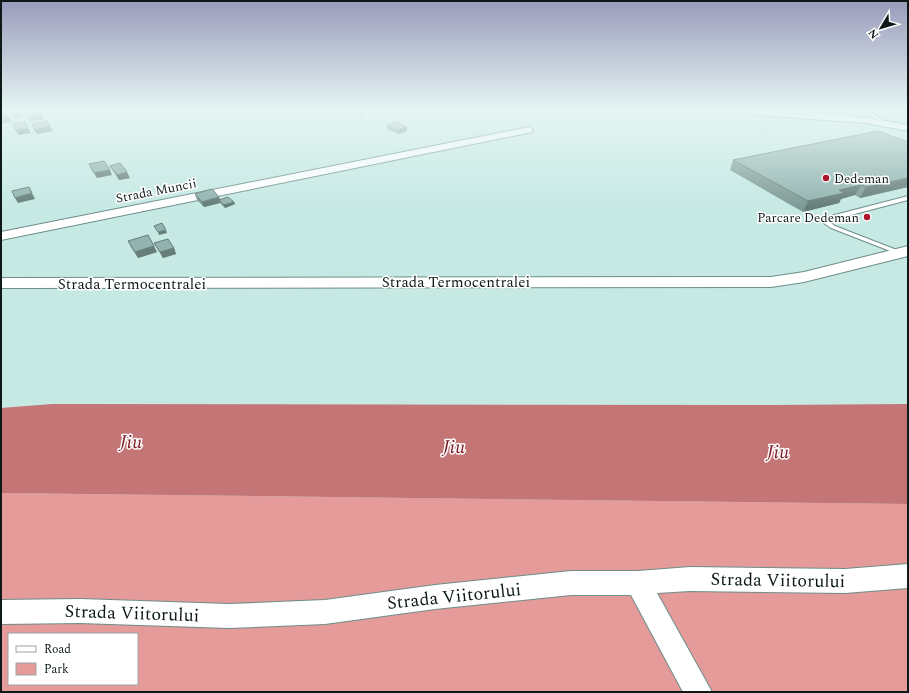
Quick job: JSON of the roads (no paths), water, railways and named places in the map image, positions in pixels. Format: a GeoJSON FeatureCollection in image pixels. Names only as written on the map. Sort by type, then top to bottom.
{"type":"FeatureCollection","features":[{"type":"Feature","properties":{"kind":"street","name":"Strada Muncii"},"geometry":{"type":"LineString","coordinates":[[1,236],[473,141]]}},
{"type":"Feature","properties":{"kind":"street","name":"Strada Termocentralei"},"geometry":{"type":"LineString","coordinates":[[1,283],[771,282],[804,277],[904,252]]}},
{"type":"Feature","properties":{"kind":"street","name":"Strada Viitorului"},"geometry":{"type":"LineString","coordinates":[[1,612],[80,611],[229,616],[325,612],[435,597],[571,583],[638,583],[690,579],[845,581],[908,576]]}},
{"type":"Feature","properties":{"kind":"street"},"geometry":{"type":"LineString","coordinates":[[638,583],[698,692]]}},
{"type":"Feature","properties":{"kind":"lane"},"geometry":{"type":"LineString","coordinates":[[904,252],[826,224],[824,221],[829,218],[908,198]]}},
{"type":"Feature","properties":{"kind":"water","name":"Jiu"},"geometry":{"type":"Polygon","coordinates":[[[52,404],[908,404],[908,504],[1,493],[1,408],[52,404]]]}},
{"type":"Feature","properties":{"kind":"place","name":"Dedeman"},"geometry":{"type":"Point","coordinates":[826,178]}},
{"type":"Feature","properties":{"kind":"place","name":"Parcare Dedeman"},"geometry":{"type":"Point","coordinates":[867,217]}}]}
